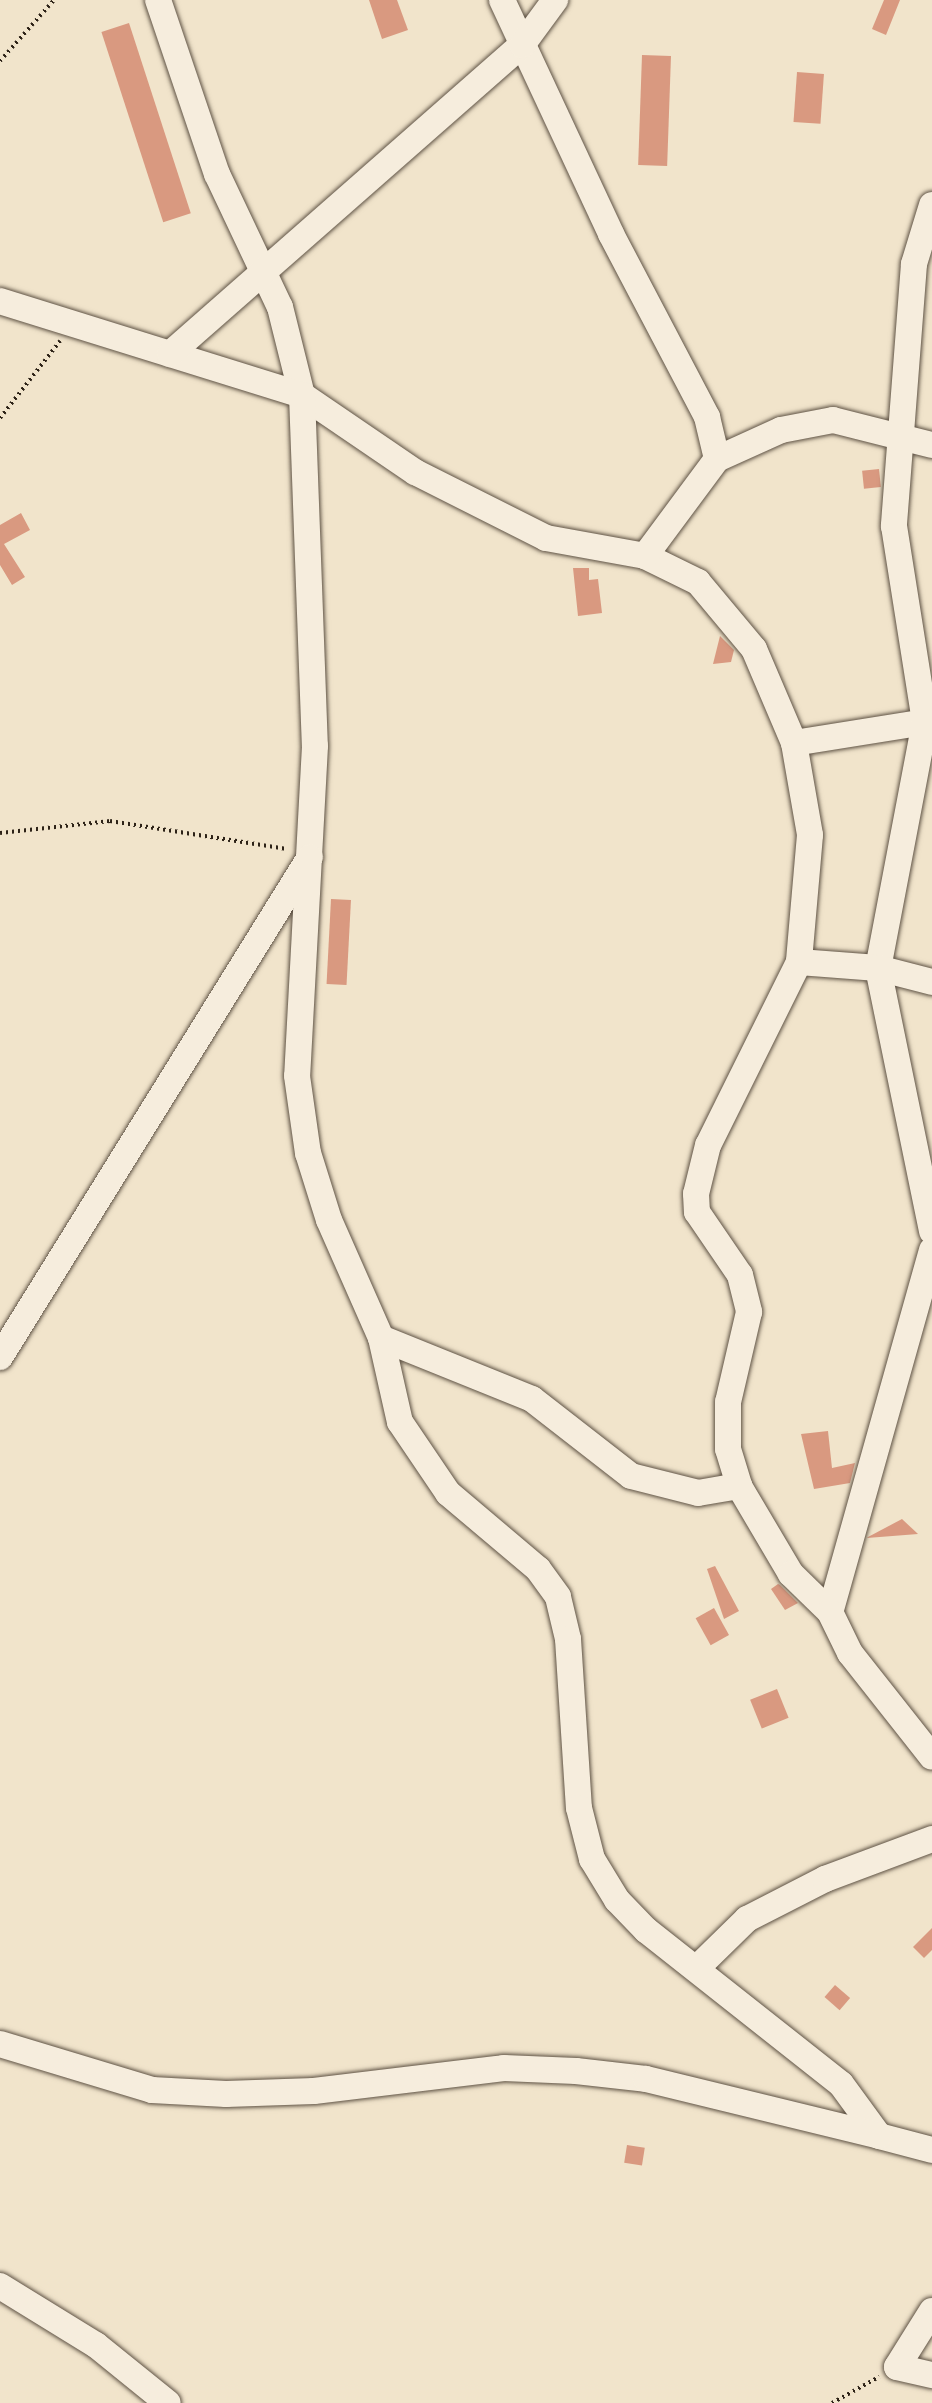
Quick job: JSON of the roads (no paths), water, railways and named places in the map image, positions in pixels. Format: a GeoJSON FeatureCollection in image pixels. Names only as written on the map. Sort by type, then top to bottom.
{"type":"FeatureCollection","features":[{"type":"Feature","properties":{"kind":"street"},"geometry":{"type":"LineString","coordinates":[[158,0],[217,174],[264,273],[291,341],[302,395],[313,637],[312,853],[297,1076],[308,1153],[329,1220],[381,1338],[400,1422],[420,1460],[448,1493],[538,1569],[558,1597],[568,1639],[575,1780],[592,1859],[646,1930],[698,1967],[841,2084],[879,2136]]}},
{"type":"Feature","properties":{"kind":"street"},"geometry":{"type":"LineString","coordinates":[[502,0],[642,298],[707,417],[717,459]]}},
{"type":"Feature","properties":{"kind":"street"},"geometry":{"type":"LineString","coordinates":[[170,354],[522,45],[555,0]]}},
{"type":"Feature","properties":{"kind":"street"},"geometry":{"type":"LineString","coordinates":[[932,205],[914,264],[898,436],[894,526],[925,722],[878,968],[932,1232]]}},
{"type":"Feature","properties":{"kind":"street"},"geometry":{"type":"LineString","coordinates":[[0,301],[302,395],[415,472],[546,538],[645,556],[698,582],[730,615],[754,649],[794,743],[810,835],[799,962],[708,1145],[696,1194],[697,1212],[740,1275],[749,1312],[728,1402],[728,1449],[739,1486],[791,1574],[830,1612],[850,1653],[932,1757]]}},
{"type":"Feature","properties":{"kind":"street"},"geometry":{"type":"LineString","coordinates":[[645,556],[717,459],[805,422],[833,420],[932,445]]}},
{"type":"Feature","properties":{"kind":"street"},"geometry":{"type":"LineString","coordinates":[[794,743],[925,722]]}},
{"type":"Feature","properties":{"kind":"street"},"geometry":{"type":"LineString","coordinates":[[0,1357],[312,853]]}},
{"type":"Feature","properties":{"kind":"street"},"geometry":{"type":"LineString","coordinates":[[799,962],[878,968],[932,982]]}},
{"type":"Feature","properties":{"kind":"street"},"geometry":{"type":"LineString","coordinates":[[830,1612],[932,1250]]}},
{"type":"Feature","properties":{"kind":"street"},"geometry":{"type":"LineString","coordinates":[[381,1338],[532,1399],[631,1476],[698,1493],[739,1486]]}},
{"type":"Feature","properties":{"kind":"street"},"geometry":{"type":"LineString","coordinates":[[698,1967],[747,1919],[825,1879],[932,1839]]}},
{"type":"Feature","properties":{"kind":"street"},"geometry":{"type":"LineString","coordinates":[[0,2044],[152,2090],[226,2094],[314,2091],[504,2068],[576,2071],[646,2079],[932,2150]]}},
{"type":"Feature","properties":{"kind":"street"},"geometry":{"type":"LineString","coordinates":[[0,2286],[96,2345],[168,2403]]}},
{"type":"Feature","properties":{"kind":"street"},"geometry":{"type":"LineString","coordinates":[[932,2311],[897,2367],[932,2375]]}}]}
